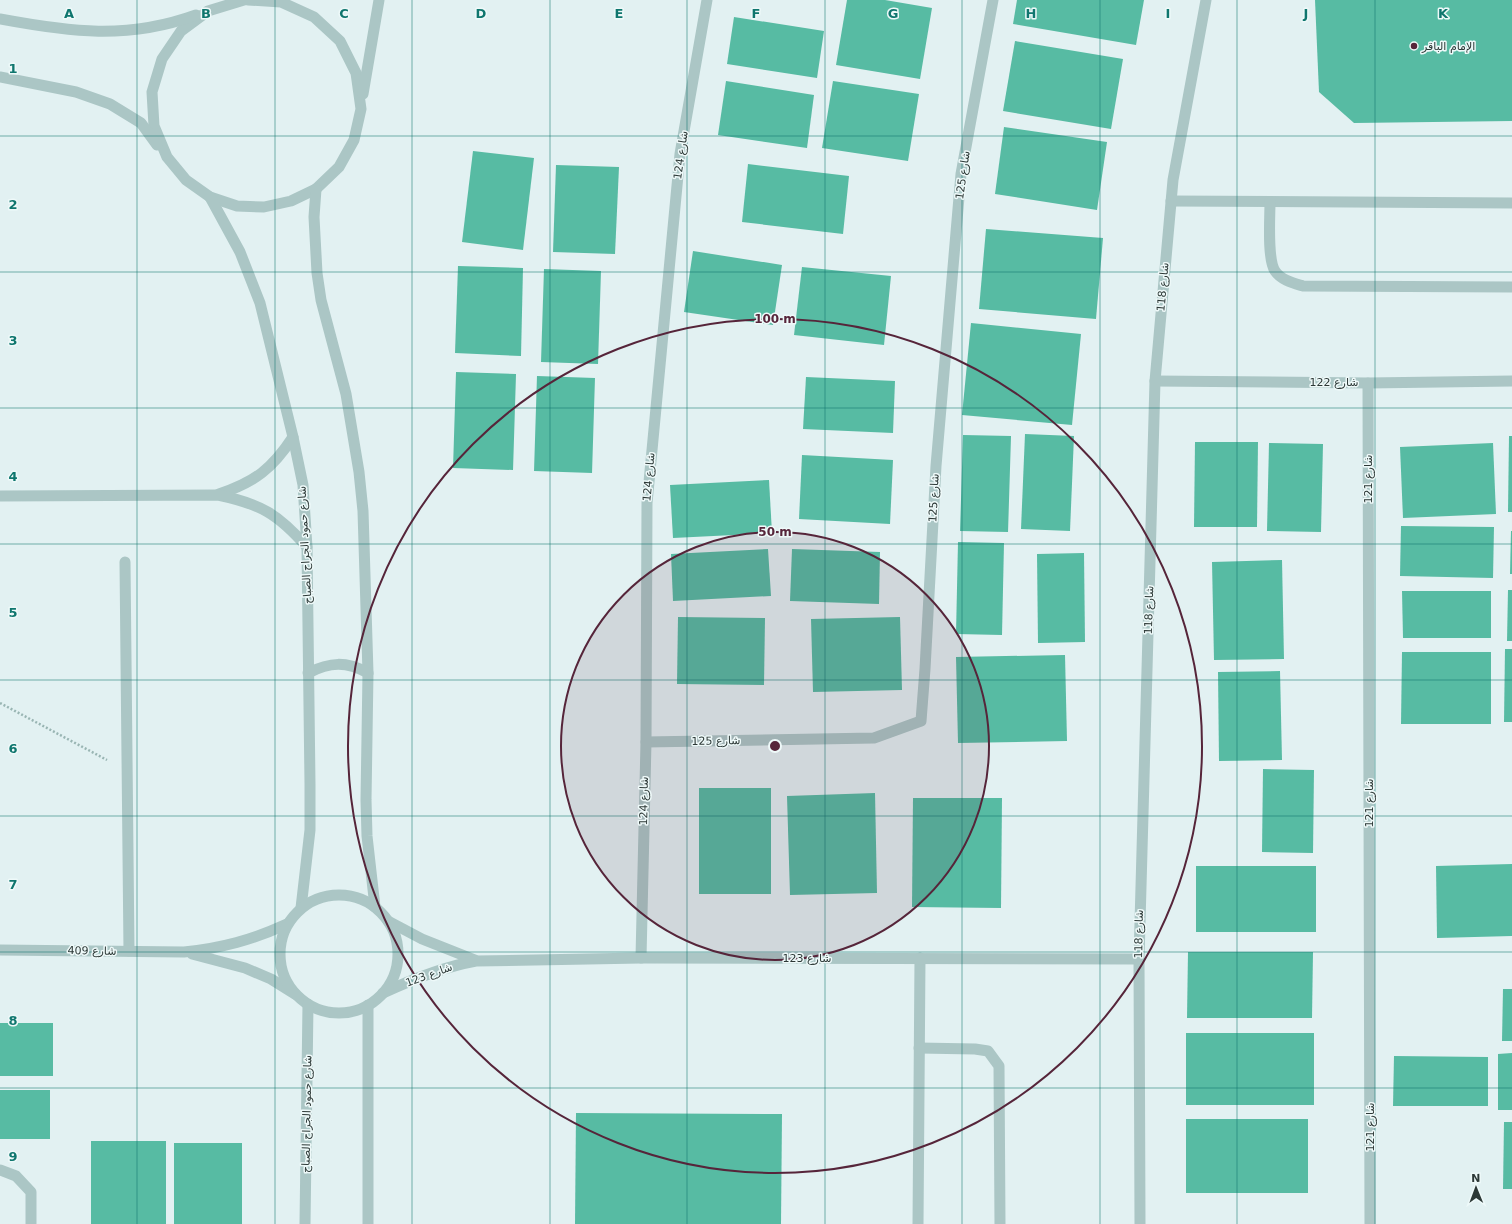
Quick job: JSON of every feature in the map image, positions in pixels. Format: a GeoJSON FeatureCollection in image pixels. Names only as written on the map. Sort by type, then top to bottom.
{"type":"FeatureCollection","features":[{"type":"Feature","properties":{"kind":"street"},"geometry":{"type":"LineString","coordinates":[[0,19],[41,27],[76,31],[112,32],[148,28],[183,20],[244,0]]}},
{"type":"Feature","properties":{"kind":"street"},"geometry":{"type":"LineString","coordinates":[[248,0],[281,2],[314,17],[340,41],[356,73],[361,109]]}},
{"type":"Feature","properties":{"kind":"street"},"geometry":{"type":"LineString","coordinates":[[0,77],[76,92],[110,104],[141,123],[186,180],[210,197],[237,206],[264,207],[291,201],[316,189],[339,167],[343,160],[354,140],[361,109],[379,0]]}},
{"type":"Feature","properties":{"kind":"street","name":"شارع 124"},"geometry":{"type":"LineString","coordinates":[[641,958],[646,742],[647,503],[680,154],[707,0]]}},
{"type":"Feature","properties":{"kind":"street","name":"شارع 125"},"geometry":{"type":"LineString","coordinates":[[646,742],[874,738],[921,721],[936,466],[961,174],[993,0]]}},
{"type":"Feature","properties":{"kind":"street","name":"شارع 118"},"geometry":{"type":"LineString","coordinates":[[1140,1224],[1139,959],[1155,381],[1173,180],[1206,0]]}},
{"type":"Feature","properties":{"kind":"street"},"geometry":{"type":"LineString","coordinates":[[167,157],[154,126],[152,92],[162,59],[181,31],[208,11]]}},
{"type":"Feature","properties":{"kind":"street"},"geometry":{"type":"LineString","coordinates":[[316,189],[314,245],[318,280],[326,321],[346,394],[359,472],[364,534],[368,673],[366,800],[367,836],[375,907]]}},
{"type":"Feature","properties":{"kind":"street","name":"شارع حمود الجراح الصباح"},"geometry":{"type":"LineString","coordinates":[[210,197],[240,252],[260,303],[303,484],[307,546],[310,830],[301,908]]}},
{"type":"Feature","properties":{"kind":"street"},"geometry":{"type":"LineString","coordinates":[[1171,201],[1512,203]]}},
{"type":"Feature","properties":{"kind":"street"},"geometry":{"type":"LineString","coordinates":[[1270,202],[1271,258],[1275,271],[1287,281],[1303,286],[1512,287]]}},
{"type":"Feature","properties":{"kind":"street","name":"شارع 122"},"geometry":{"type":"LineString","coordinates":[[1155,381],[1512,381]]}},
{"type":"Feature","properties":{"kind":"street","name":"شارع 121"},"geometry":{"type":"LineString","coordinates":[[1368,382],[1370,1224]]}},
{"type":"Feature","properties":{"kind":"street"},"geometry":{"type":"LineString","coordinates":[[218,494],[236,488],[254,479],[269,467],[282,453],[293,437]]}},
{"type":"Feature","properties":{"kind":"street"},"geometry":{"type":"LineString","coordinates":[[0,496],[218,494],[244,500],[268,511],[289,527],[307,546]]}},
{"type":"Feature","properties":{"kind":"street"},"geometry":{"type":"LineString","coordinates":[[125,562],[129,952]]}},
{"type":"Feature","properties":{"kind":"street"},"geometry":{"type":"LineString","coordinates":[[308,672],[319,667],[332,664],[344,664],[357,667],[368,673]]}},
{"type":"Feature","properties":{"kind":"street"},"geometry":{"type":"LineString","coordinates":[[324,896],[352,896],[375,907],[388,921],[396,939],[398,958],[394,977],[383,993],[368,1005],[354,1011],[338,1013],[322,1011],[308,1004],[295,994],[285,980],[280,966],[279,952],[282,937],[287,924],[293,915],[301,908],[324,896]]}},
{"type":"Feature","properties":{"kind":"street","name":"شارع 123"},"geometry":{"type":"LineString","coordinates":[[388,921],[422,939],[476,961]]}},
{"type":"Feature","properties":{"kind":"street","name":"شارع 409"},"geometry":{"type":"LineString","coordinates":[[0,950],[184,952],[214,949],[243,942],[287,924]]}},
{"type":"Feature","properties":{"kind":"street","name":"شارع 409"},"geometry":{"type":"LineString","coordinates":[[184,952],[245,968],[271,979],[295,994]]}},
{"type":"Feature","properties":{"kind":"street","name":"شارع 123"},"geometry":{"type":"LineString","coordinates":[[383,993],[431,972],[453,965],[476,961],[641,958],[1139,959]]}},
{"type":"Feature","properties":{"kind":"street"},"geometry":{"type":"LineString","coordinates":[[918,1224],[920,958]]}},
{"type":"Feature","properties":{"kind":"street","name":"شارع حمود الجراح الصباح"},"geometry":{"type":"LineString","coordinates":[[306,1224],[308,1004]]}},
{"type":"Feature","properties":{"kind":"street"},"geometry":{"type":"LineString","coordinates":[[368,1005],[368,1224]]}},
{"type":"Feature","properties":{"kind":"street"},"geometry":{"type":"LineString","coordinates":[[919,1048],[975,1049],[988,1051],[999,1066],[1000,1224]]}},
{"type":"Feature","properties":{"kind":"street"},"geometry":{"type":"LineString","coordinates":[[0,1170],[16,1176],[31,1192],[31,1224]]}},
{"type":"Feature","properties":{"kind":"path"},"geometry":{"type":"LineString","coordinates":[[0,703],[127,771]]}},
{"type":"Feature","properties":{"kind":"building"},"geometry":{"type":"Polygon","coordinates":[[[847,0],[885,0],[932,8],[920,79],[836,65],[847,0]]]}},
{"type":"Feature","properties":{"kind":"building"},"geometry":{"type":"Polygon","coordinates":[[[1017,0],[1144,0],[1136,45],[1013,24],[1017,0]]]}},
{"type":"Feature","properties":{"kind":"building","name":"الإمام الباقر"},"geometry":{"type":"Polygon","coordinates":[[[1315,0],[1512,0],[1512,121],[1354,123],[1319,92],[1315,0]]]}},
{"type":"Feature","properties":{"kind":"building"},"geometry":{"type":"Polygon","coordinates":[[[734,17],[824,31],[817,78],[727,64],[734,17]]]}},
{"type":"Feature","properties":{"kind":"building"},"geometry":{"type":"Polygon","coordinates":[[[1015,41],[1123,59],[1111,129],[1003,111],[1015,41]]]}},
{"type":"Feature","properties":{"kind":"building"},"geometry":{"type":"Polygon","coordinates":[[[726,81],[814,95],[807,148],[718,135],[726,81]]]}},
{"type":"Feature","properties":{"kind":"building"},"geometry":{"type":"Polygon","coordinates":[[[833,81],[919,94],[908,161],[822,148],[833,81]]]}},
{"type":"Feature","properties":{"kind":"building"},"geometry":{"type":"Polygon","coordinates":[[[1004,127],[1107,142],[1097,210],[995,194],[1004,127]]]}},
{"type":"Feature","properties":{"kind":"building"},"geometry":{"type":"Polygon","coordinates":[[[473,151],[534,158],[523,250],[462,242],[473,151]]]}},
{"type":"Feature","properties":{"kind":"building"},"geometry":{"type":"Polygon","coordinates":[[[748,164],[849,176],[843,234],[742,222],[748,164]]]}},
{"type":"Feature","properties":{"kind":"building"},"geometry":{"type":"Polygon","coordinates":[[[556,165],[619,167],[615,254],[553,252],[556,165]]]}},
{"type":"Feature","properties":{"kind":"building"},"geometry":{"type":"Polygon","coordinates":[[[986,229],[1103,238],[1096,319],[979,309],[986,229]]]}},
{"type":"Feature","properties":{"kind":"building"},"geometry":{"type":"Polygon","coordinates":[[[693,251],[782,265],[773,325],[684,312],[693,251]]]}},
{"type":"Feature","properties":{"kind":"building"},"geometry":{"type":"Polygon","coordinates":[[[458,266],[523,268],[521,356],[455,353],[458,266]]]}},
{"type":"Feature","properties":{"kind":"building"},"geometry":{"type":"Polygon","coordinates":[[[802,267],[891,276],[884,345],[794,335],[802,267]]]}},
{"type":"Feature","properties":{"kind":"building"},"geometry":{"type":"Polygon","coordinates":[[[544,269],[601,271],[598,364],[541,362],[544,269]]]}},
{"type":"Feature","properties":{"kind":"building"},"geometry":{"type":"Polygon","coordinates":[[[971,323],[1081,334],[1072,425],[962,415],[971,323]]]}},
{"type":"Feature","properties":{"kind":"building"},"geometry":{"type":"Polygon","coordinates":[[[456,372],[516,374],[513,470],[453,468],[456,372]]]}},
{"type":"Feature","properties":{"kind":"building"},"geometry":{"type":"Polygon","coordinates":[[[537,376],[595,378],[592,473],[534,471],[537,376]]]}},
{"type":"Feature","properties":{"kind":"building"},"geometry":{"type":"Polygon","coordinates":[[[806,377],[895,381],[893,433],[803,429],[806,377]]]}},
{"type":"Feature","properties":{"kind":"building"},"geometry":{"type":"Polygon","coordinates":[[[1025,434],[1074,436],[1070,531],[1021,529],[1025,434]]]}},
{"type":"Feature","properties":{"kind":"building"},"geometry":{"type":"Polygon","coordinates":[[[963,435],[1011,436],[1008,532],[960,531],[963,435]]]}},
{"type":"Feature","properties":{"kind":"building"},"geometry":{"type":"Polygon","coordinates":[[[1509,436],[1512,436],[1512,512],[1508,512],[1509,436]]]}},
{"type":"Feature","properties":{"kind":"building"},"geometry":{"type":"Polygon","coordinates":[[[1195,442],[1258,442],[1257,527],[1194,527],[1195,442]]]}},
{"type":"Feature","properties":{"kind":"building"},"geometry":{"type":"Polygon","coordinates":[[[1269,443],[1323,444],[1321,532],[1267,531],[1269,443]]]}},
{"type":"Feature","properties":{"kind":"building"},"geometry":{"type":"Polygon","coordinates":[[[1493,443],[1496,514],[1403,518],[1400,447],[1493,443]]]}},
{"type":"Feature","properties":{"kind":"building"},"geometry":{"type":"Polygon","coordinates":[[[802,455],[893,460],[890,524],[799,519],[802,455]]]}},
{"type":"Feature","properties":{"kind":"building"},"geometry":{"type":"Polygon","coordinates":[[[769,480],[772,533],[673,538],[670,485],[769,480]]]}},
{"type":"Feature","properties":{"kind":"building"},"geometry":{"type":"Polygon","coordinates":[[[1401,526],[1494,527],[1493,578],[1400,576],[1401,526]]]}},
{"type":"Feature","properties":{"kind":"building"},"geometry":{"type":"Polygon","coordinates":[[[1511,531],[1512,574],[1510,574],[1511,531]]]}},
{"type":"Feature","properties":{"kind":"building"},"geometry":{"type":"Polygon","coordinates":[[[958,542],[1004,543],[1002,635],[956,634],[958,542]]]}},
{"type":"Feature","properties":{"kind":"building"},"geometry":{"type":"Polygon","coordinates":[[[768,549],[771,596],[673,601],[671,554],[768,549]]]}},
{"type":"Feature","properties":{"kind":"building"},"geometry":{"type":"Polygon","coordinates":[[[792,549],[880,552],[879,604],[790,601],[792,549]]]}},
{"type":"Feature","properties":{"kind":"building"},"geometry":{"type":"Polygon","coordinates":[[[1084,553],[1085,642],[1038,643],[1037,554],[1084,553]]]}},
{"type":"Feature","properties":{"kind":"building"},"geometry":{"type":"Polygon","coordinates":[[[1282,560],[1284,659],[1214,660],[1212,562],[1282,560]]]}},
{"type":"Feature","properties":{"kind":"building"},"geometry":{"type":"Polygon","coordinates":[[[1508,590],[1512,590],[1512,641],[1507,641],[1508,590]]]}},
{"type":"Feature","properties":{"kind":"building"},"geometry":{"type":"Polygon","coordinates":[[[1402,591],[1491,591],[1491,638],[1403,638],[1402,591]]]}},
{"type":"Feature","properties":{"kind":"building"},"geometry":{"type":"Polygon","coordinates":[[[678,617],[765,618],[764,685],[677,684],[678,617]]]}},
{"type":"Feature","properties":{"kind":"building"},"geometry":{"type":"Polygon","coordinates":[[[900,617],[902,690],[813,692],[811,619],[900,617]]]}},
{"type":"Feature","properties":{"kind":"building"},"geometry":{"type":"Polygon","coordinates":[[[1505,649],[1512,649],[1512,722],[1504,722],[1505,649]]]}},
{"type":"Feature","properties":{"kind":"building"},"geometry":{"type":"Polygon","coordinates":[[[1402,652],[1491,652],[1491,724],[1401,724],[1402,652]]]}},
{"type":"Feature","properties":{"kind":"building"},"geometry":{"type":"Polygon","coordinates":[[[1065,655],[1067,741],[958,743],[956,657],[1065,655]]]}},
{"type":"Feature","properties":{"kind":"building"},"geometry":{"type":"Polygon","coordinates":[[[1280,671],[1282,760],[1219,761],[1218,672],[1280,671]]]}},
{"type":"Feature","properties":{"kind":"building"},"geometry":{"type":"Polygon","coordinates":[[[1263,769],[1314,770],[1313,853],[1262,852],[1263,769]]]}},
{"type":"Feature","properties":{"kind":"building"},"geometry":{"type":"Polygon","coordinates":[[[699,788],[771,788],[771,894],[699,894],[699,788]]]}},
{"type":"Feature","properties":{"kind":"building"},"geometry":{"type":"Polygon","coordinates":[[[875,793],[877,893],[790,895],[787,796],[875,793]]]}},
{"type":"Feature","properties":{"kind":"building"},"geometry":{"type":"Polygon","coordinates":[[[913,798],[1002,798],[1001,908],[912,907],[913,798]]]}},
{"type":"Feature","properties":{"kind":"building"},"geometry":{"type":"Polygon","coordinates":[[[1512,864],[1512,936],[1437,938],[1436,866],[1512,864]]]}},
{"type":"Feature","properties":{"kind":"building"},"geometry":{"type":"Polygon","coordinates":[[[1196,866],[1316,866],[1316,932],[1196,932],[1196,866]]]}},
{"type":"Feature","properties":{"kind":"building"},"geometry":{"type":"Polygon","coordinates":[[[1188,952],[1313,952],[1312,1018],[1187,1018],[1188,952]]]}},
{"type":"Feature","properties":{"kind":"building"},"geometry":{"type":"Polygon","coordinates":[[[1503,989],[1512,989],[1512,1041],[1502,1041],[1503,989]]]}},
{"type":"Feature","properties":{"kind":"building"},"geometry":{"type":"Polygon","coordinates":[[[0,1023],[53,1023],[53,1076],[0,1076],[0,1023]]]}},
{"type":"Feature","properties":{"kind":"building"},"geometry":{"type":"Polygon","coordinates":[[[1186,1033],[1314,1033],[1314,1105],[1186,1105],[1186,1033]]]}},
{"type":"Feature","properties":{"kind":"building"},"geometry":{"type":"Polygon","coordinates":[[[1512,1053],[1512,1110],[1498,1110],[1498,1054],[1512,1053]]]}},
{"type":"Feature","properties":{"kind":"building"},"geometry":{"type":"Polygon","coordinates":[[[1394,1056],[1488,1057],[1488,1106],[1393,1106],[1394,1056]]]}},
{"type":"Feature","properties":{"kind":"building"},"geometry":{"type":"Polygon","coordinates":[[[0,1090],[50,1090],[50,1139],[0,1139],[0,1090]]]}},
{"type":"Feature","properties":{"kind":"building"},"geometry":{"type":"Polygon","coordinates":[[[576,1113],[782,1114],[781,1224],[575,1224],[576,1113]]]}},
{"type":"Feature","properties":{"kind":"building"},"geometry":{"type":"Polygon","coordinates":[[[1186,1119],[1308,1119],[1308,1193],[1186,1193],[1186,1119]]]}},
{"type":"Feature","properties":{"kind":"building"},"geometry":{"type":"Polygon","coordinates":[[[1504,1122],[1512,1122],[1512,1189],[1503,1189],[1504,1122]]]}},
{"type":"Feature","properties":{"kind":"building"},"geometry":{"type":"Polygon","coordinates":[[[91,1141],[166,1141],[166,1224],[91,1224],[91,1141]]]}},
{"type":"Feature","properties":{"kind":"building"},"geometry":{"type":"Polygon","coordinates":[[[174,1143],[242,1143],[242,1224],[174,1224],[174,1143]]]}},
{"type":"Feature","properties":{"kind":"place","name":"الإمام الباقر"},"geometry":{"type":"Point","coordinates":[1414,46]}}]}
